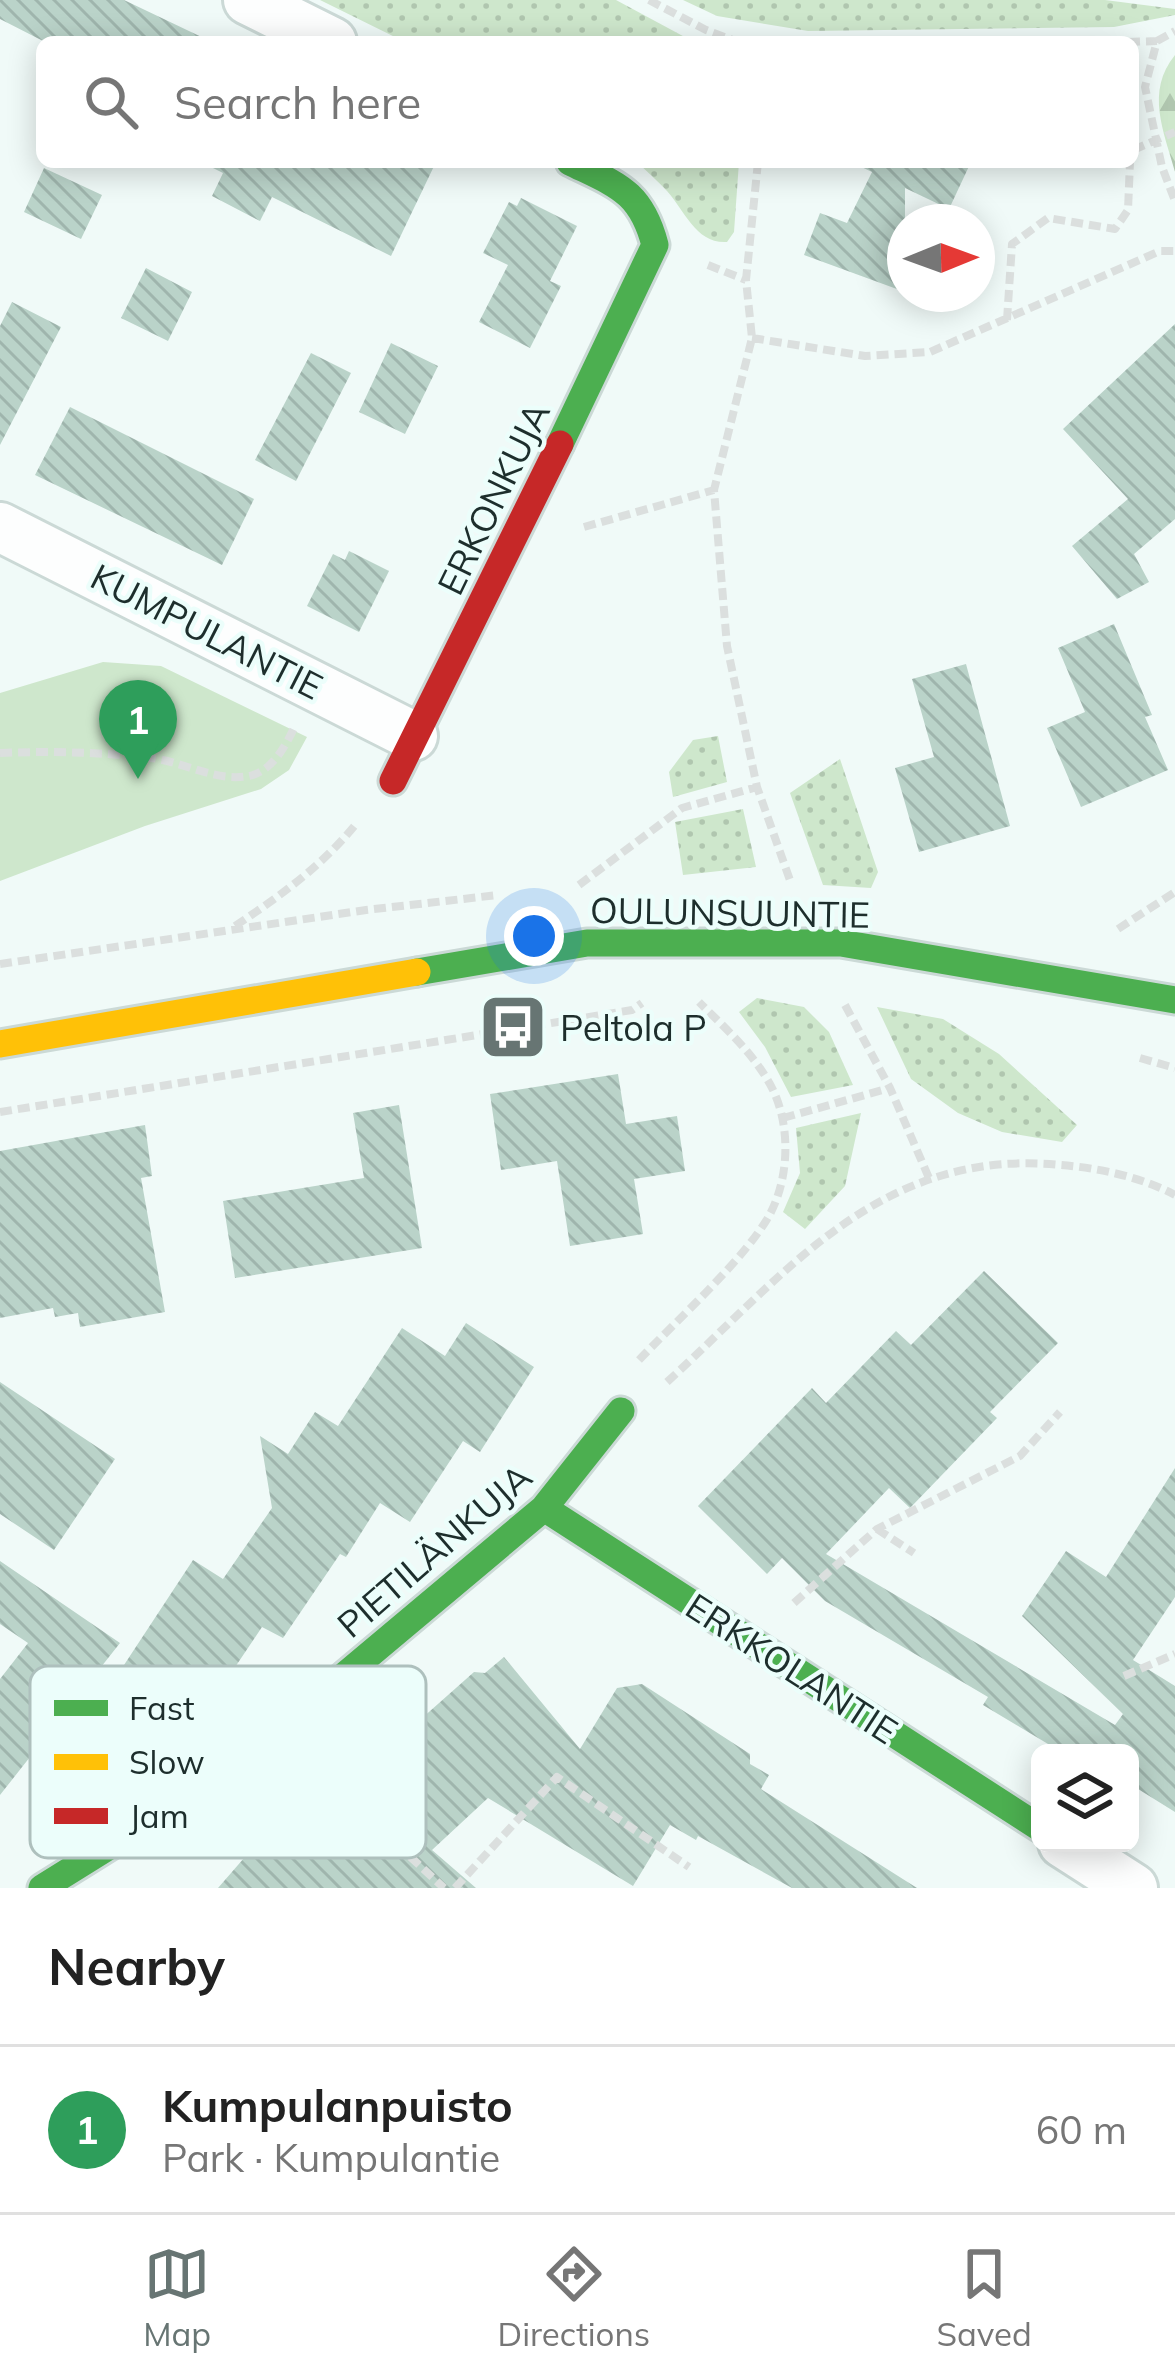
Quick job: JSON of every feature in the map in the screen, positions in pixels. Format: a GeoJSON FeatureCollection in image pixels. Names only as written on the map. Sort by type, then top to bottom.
{"type":"FeatureCollection","features":[{"type":"Feature","properties":{"kind":"street"},"geometry":{"type":"LineString","coordinates":[[248,0],[320,36]]}},
{"type":"Feature","properties":{"kind":"street","name":"ERKONKUJA"},"geometry":{"type":"LineString","coordinates":[[393,781],[655,245],[649,213],[634,194],[582,168]]}},
{"type":"Feature","properties":{"kind":"street","name":"KUMPULANTIE"},"geometry":{"type":"LineString","coordinates":[[0,526],[413,736]]}},
{"type":"Feature","properties":{"kind":"street","name":"OULUNSUUNTIE"},"geometry":{"type":"LineString","coordinates":[[0,1044],[587,943],[841,943],[1175,1000]]}},
{"type":"Feature","properties":{"kind":"street","name":"PIETILÄNKUJA"},"geometry":{"type":"LineString","coordinates":[[356,1666],[544,1508],[621,1412]]}},
{"type":"Feature","properties":{"kind":"street","name":"ERKKOLANTIE"},"geometry":{"type":"LineString","coordinates":[[544,1508],[1031,1822]]}},
{"type":"Feature","properties":{"kind":"street"},"geometry":{"type":"LineString","coordinates":[[1077,1852],[1133,1888]]}},
{"type":"Feature","properties":{"kind":"street","name":"PIETILÄNKUJA"},"geometry":{"type":"LineString","coordinates":[[42,1888],[90,1858]]}},
{"type":"Feature","properties":{"kind":"path"},"geometry":{"type":"LineString","coordinates":[[649,0],[722,36]]}},
{"type":"Feature","properties":{"kind":"path"},"geometry":{"type":"LineString","coordinates":[[704,36],[706,30]]}},
{"type":"Feature","properties":{"kind":"path"},"geometry":{"type":"LineString","coordinates":[[1139,42],[1157,41],[1175,31]]}},
{"type":"Feature","properties":{"kind":"path"},"geometry":{"type":"LineString","coordinates":[[1157,41],[1145,87],[1175,201]]}},
{"type":"Feature","properties":{"kind":"path"},"geometry":{"type":"LineString","coordinates":[[1139,148],[1175,132]]}},
{"type":"Feature","properties":{"kind":"path"},"geometry":{"type":"LineString","coordinates":[[757,168],[746,280],[752,338],[714,490],[727,646],[758,787],[791,884]]}},
{"type":"Feature","properties":{"kind":"path"},"geometry":{"type":"LineString","coordinates":[[1006,320],[1012,244],[1048,218],[1115,230],[1128,210],[1130,168]]}},
{"type":"Feature","properties":{"kind":"path"},"geometry":{"type":"LineString","coordinates":[[752,338],[865,356],[929,352],[1160,251],[1175,251]]}},
{"type":"Feature","properties":{"kind":"path"},"geometry":{"type":"LineString","coordinates":[[509,551],[714,490]]}},
{"type":"Feature","properties":{"kind":"path"},"geometry":{"type":"LineString","coordinates":[[0,753],[90,752],[158,758],[230,778],[258,774],[283,751],[314,685]]}},
{"type":"Feature","properties":{"kind":"path"},"geometry":{"type":"LineString","coordinates":[[229,930],[278,898],[334,851],[393,781]]}},
{"type":"Feature","properties":{"kind":"path"},"geometry":{"type":"LineString","coordinates":[[579,885],[682,808],[758,787]]}},
{"type":"Feature","properties":{"kind":"path"},"geometry":{"type":"LineString","coordinates":[[621,1412],[629,1370],[769,1216],[785,1162],[783,1118],[770,1084],[747,1050],[692,995]]}},
{"type":"Feature","properties":{"kind":"path"},"geometry":{"type":"LineString","coordinates":[[0,1112],[632,1010],[648,1000]]}},
{"type":"Feature","properties":{"kind":"path"},"geometry":{"type":"LineString","coordinates":[[845,1005],[890,1088],[929,1178]]}},
{"type":"Feature","properties":{"kind":"path"},"geometry":{"type":"LineString","coordinates":[[1129,1054],[1175,1068]]}},
{"type":"Feature","properties":{"kind":"path"},"geometry":{"type":"LineString","coordinates":[[783,1118],[890,1088]]}},
{"type":"Feature","properties":{"kind":"path"},"geometry":{"type":"LineString","coordinates":[[621,1412],[648,1400],[854,1214],[929,1178],[982,1166],[1031,1162],[1094,1168],[1175,1195]]}},
{"type":"Feature","properties":{"kind":"path"},"geometry":{"type":"LineString","coordinates":[[763,1649],[800,1594],[877,1529],[1021,1456],[1060,1412]]}},
{"type":"Feature","properties":{"kind":"path"},"geometry":{"type":"LineString","coordinates":[[877,1529],[914,1553]]}},
{"type":"Feature","properties":{"kind":"path"},"geometry":{"type":"LineString","coordinates":[[1124,1676],[1175,1654]]}},
{"type":"Feature","properties":{"kind":"path"},"geometry":{"type":"LineString","coordinates":[[455,1888],[557,1777],[689,1867]]}},
{"type":"Feature","properties":{"kind":"path"},"geometry":{"type":"LineString","coordinates":[[412,1858],[444,1888]]}},
{"type":"Feature","properties":{"kind":"green space"},"geometry":{"type":"Polygon","coordinates":[[[320,0],[616,0],[683,36],[393,36],[320,0]]]}},
{"type":"Feature","properties":{"kind":"green space"},"geometry":{"type":"Polygon","coordinates":[[[683,0],[1105,0],[1175,9],[1175,15],[1114,27],[808,31],[717,16],[683,0]]]}},
{"type":"Feature","properties":{"kind":"green space"},"geometry":{"type":"Polygon","coordinates":[[[1175,55],[1175,172],[1159,97],[1175,55]]]}},
{"type":"Feature","properties":{"kind":"green space"},"geometry":{"type":"Polygon","coordinates":[[[643,168],[739,168],[734,232],[727,242],[699,232],[643,168]]]}},
{"type":"Feature","properties":{"kind":"green space"},"geometry":{"type":"Polygon","coordinates":[[[103,662],[161,666],[307,737],[289,770],[261,789],[145,826],[0,881],[0,693],[103,662]]]}},
{"type":"Feature","properties":{"kind":"green space"},"geometry":{"type":"Polygon","coordinates":[[[718,736],[727,782],[673,797],[669,772],[693,740],[718,736]]]}},
{"type":"Feature","properties":{"kind":"green space"},"geometry":{"type":"Polygon","coordinates":[[[840,759],[878,872],[871,888],[823,885],[790,793],[840,759]]]}},
{"type":"Feature","properties":{"kind":"green space"},"geometry":{"type":"Polygon","coordinates":[[[743,809],[756,867],[683,875],[675,822],[743,809]]]}},
{"type":"Feature","properties":{"kind":"green space"},"geometry":{"type":"Polygon","coordinates":[[[757,998],[804,1007],[829,1032],[853,1085],[791,1097],[765,1047],[739,1012],[757,998]]]}},
{"type":"Feature","properties":{"kind":"green space"},"geometry":{"type":"Polygon","coordinates":[[[877,1007],[943,1019],[999,1054],[1077,1125],[1062,1142],[1002,1132],[958,1113],[911,1079],[877,1007]]]}},
{"type":"Feature","properties":{"kind":"green space"},"geometry":{"type":"Polygon","coordinates":[[[861,1113],[845,1186],[805,1229],[783,1212],[800,1173],[796,1128],[861,1113]]]}},
{"type":"Feature","properties":{"kind":"building"},"geometry":{"type":"Polygon","coordinates":[[[0,0],[124,0],[199,36],[36,37],[0,19],[0,0]]]}},
{"type":"Feature","properties":{"kind":"building"},"geometry":{"type":"Polygon","coordinates":[[[44,168],[102,195],[81,239],[24,212],[44,168]]]}},
{"type":"Feature","properties":{"kind":"building"},"geometry":{"type":"Polygon","coordinates":[[[213,168],[433,168],[391,256],[272,197],[260,221],[212,196],[223,173],[213,168]]]}},
{"type":"Feature","properties":{"kind":"building"},"geometry":{"type":"Polygon","coordinates":[[[864,168],[968,168],[951,204],[939,204],[905,188],[905,204],[887,204],[887,285],[804,255],[820,213],[847,223],[872,172],[864,168]]]}},
{"type":"Feature","properties":{"kind":"building"},"geometry":{"type":"Polygon","coordinates":[[[521,198],[577,226],[550,281],[561,286],[530,348],[479,322],[508,265],[483,253],[509,202],[517,206],[521,198]]]}},
{"type":"Feature","properties":{"kind":"building"},"geometry":{"type":"Polygon","coordinates":[[[146,268],[192,292],[168,341],[121,318],[146,268]]]}},
{"type":"Feature","properties":{"kind":"building"},"geometry":{"type":"Polygon","coordinates":[[[12,302],[61,327],[0,445],[0,326],[12,302]]]}},
{"type":"Feature","properties":{"kind":"building"},"geometry":{"type":"Polygon","coordinates":[[[1175,324],[1175,519],[1134,554],[1149,582],[1117,599],[1072,546],[1128,499],[1063,429],[1175,324]]]}},
{"type":"Feature","properties":{"kind":"building"},"geometry":{"type":"Polygon","coordinates":[[[391,343],[438,366],[405,434],[359,412],[391,343]]]}},
{"type":"Feature","properties":{"kind":"building"},"geometry":{"type":"Polygon","coordinates":[[[311,353],[351,373],[296,481],[255,460],[311,353]]]}},
{"type":"Feature","properties":{"kind":"building"},"geometry":{"type":"Polygon","coordinates":[[[70,407],[254,499],[222,565],[35,475],[70,407]]]}},
{"type":"Feature","properties":{"kind":"building"},"geometry":{"type":"Polygon","coordinates":[[[349,551],[389,571],[359,632],[307,606],[333,554],[345,560],[349,551]]]}},
{"type":"Feature","properties":{"kind":"building"},"geometry":{"type":"Polygon","coordinates":[[[1114,624],[1152,715],[1145,717],[1168,770],[1081,807],[1047,728],[1085,712],[1058,648],[1114,624]]]}},
{"type":"Feature","properties":{"kind":"building"},"geometry":{"type":"Polygon","coordinates":[[[966,664],[1010,826],[919,852],[895,768],[934,757],[912,679],[966,664]]]}},
{"type":"Feature","properties":{"kind":"building"},"geometry":{"type":"Polygon","coordinates":[[[618,1074],[626,1124],[677,1116],[685,1171],[634,1179],[643,1234],[570,1246],[557,1161],[501,1170],[490,1094],[618,1074]]]}},
{"type":"Feature","properties":{"kind":"building"},"geometry":{"type":"Polygon","coordinates":[[[399,1105],[422,1248],[235,1278],[223,1201],[364,1178],[353,1113],[399,1105]]]}},
{"type":"Feature","properties":{"kind":"building"},"geometry":{"type":"Polygon","coordinates":[[[145,1125],[152,1176],[141,1178],[165,1312],[80,1327],[78,1313],[55,1317],[53,1308],[0,1318],[0,1151],[145,1125]]]}},
{"type":"Feature","properties":{"kind":"building"},"geometry":{"type":"Polygon","coordinates":[[[984,1271],[1058,1343],[990,1412],[997,1418],[910,1508],[889,1488],[826,1554],[1115,1725],[1123,1714],[1022,1616],[1066,1551],[1106,1577],[1175,1468],[1175,1597],[1133,1660],[1175,1686],[1175,1812],[1139,1790],[1139,1744],[1048,1744],[983,1705],[988,1697],[825,1601],[782,1558],[767,1574],[698,1506],[812,1388],[826,1403],[896,1331],[911,1345],[984,1271]]]}},
{"type":"Feature","properties":{"kind":"building"},"geometry":{"type":"Polygon","coordinates":[[[466,1323],[534,1367],[480,1452],[463,1441],[410,1522],[380,1503],[346,1557],[340,1554],[283,1638],[262,1627],[236,1666],[124,1665],[193,1560],[223,1579],[272,1508],[260,1436],[288,1454],[315,1412],[338,1426],[402,1328],[445,1356],[466,1323]]]}},
{"type":"Feature","properties":{"kind":"building"},"geometry":{"type":"Polygon","coordinates":[[[0,1382],[115,1459],[54,1550],[0,1514],[0,1382]]]}},
{"type":"Feature","properties":{"kind":"building"},"geometry":{"type":"Polygon","coordinates":[[[0,1561],[120,1643],[102,1666],[30,1666],[30,1757],[0,1795],[0,1679],[28,1643],[0,1624],[0,1561]]]}},
{"type":"Feature","properties":{"kind":"building"},"geometry":{"type":"Polygon","coordinates":[[[504,1657],[580,1749],[617,1688],[642,1684],[750,1754],[750,1764],[769,1775],[761,1789],[917,1888],[792,1888],[670,1825],[633,1886],[488,1798],[432,1850],[476,1888],[218,1888],[244,1858],[426,1858],[426,1715],[474,1672],[485,1673],[504,1657]]]}},
{"type":"Feature","properties":{"kind":"traffic: fast"},"geometry":{"type":"LineString","coordinates":[[560,444],[655,245],[634,201],[614,184],[582,168]]}},
{"type":"Feature","properties":{"kind":"traffic: fast"},"geometry":{"type":"LineString","coordinates":[[417,972],[587,943],[841,943],[1175,1000]]}},
{"type":"Feature","properties":{"kind":"traffic: fast"},"geometry":{"type":"LineString","coordinates":[[356,1666],[544,1508],[621,1411]]}},
{"type":"Feature","properties":{"kind":"traffic: fast"},"geometry":{"type":"LineString","coordinates":[[544,1508],[1031,1822]]}},
{"type":"Feature","properties":{"kind":"traffic: fast"},"geometry":{"type":"LineString","coordinates":[[42,1888],[90,1858]]}},
{"type":"Feature","properties":{"kind":"traffic: slow"},"geometry":{"type":"LineString","coordinates":[[0,1044],[417,972]]}},
{"type":"Feature","properties":{"kind":"traffic: jam"},"geometry":{"type":"LineString","coordinates":[[393,781],[560,444]]}},
{"type":"Feature","properties":{"kind":"place","name":"Kumpulanpuisto"},"geometry":{"type":"Point","coordinates":[138,779]}},
{"type":"Feature","properties":{"kind":"place","name":"Peltola P"},"geometry":{"type":"Point","coordinates":[513,1027]}}]}
